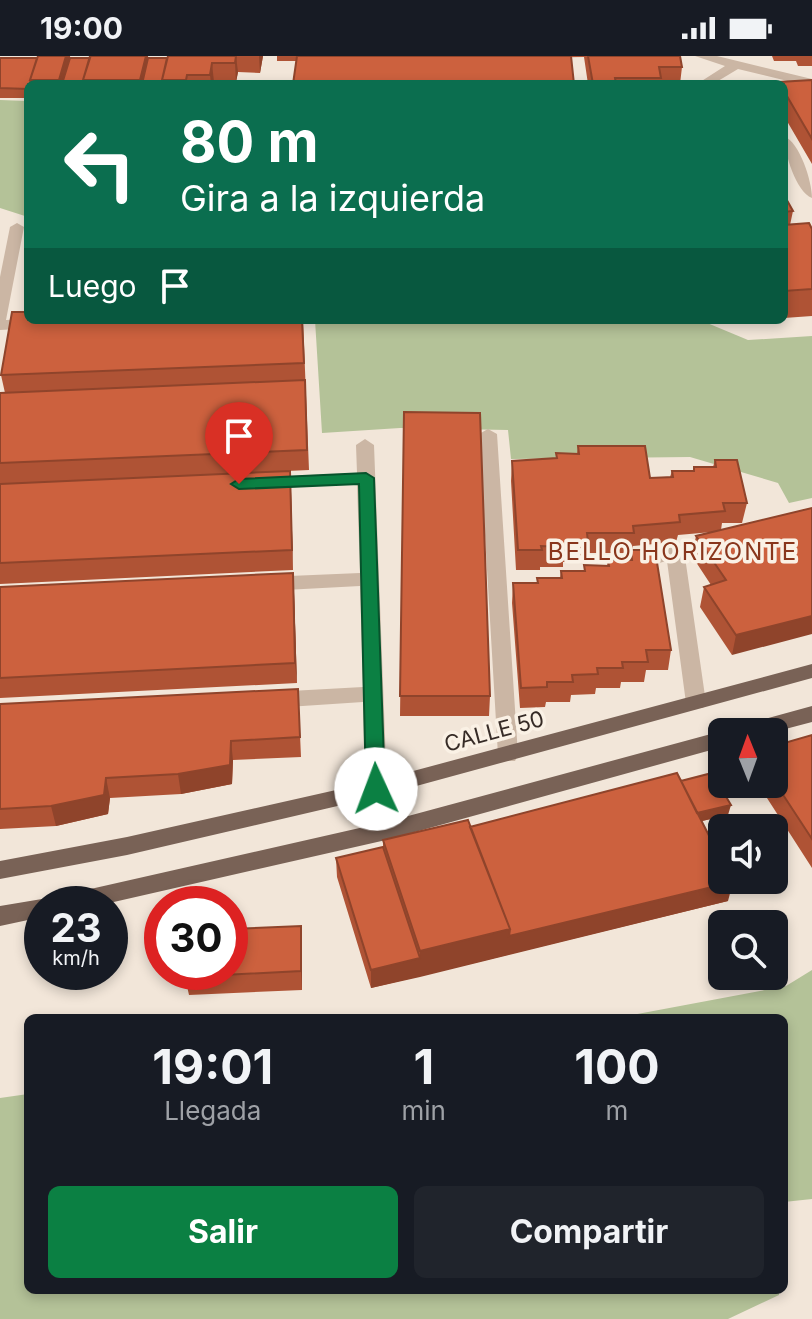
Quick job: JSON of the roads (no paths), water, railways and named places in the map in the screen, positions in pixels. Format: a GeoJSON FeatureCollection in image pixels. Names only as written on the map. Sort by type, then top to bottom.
{"type":"FeatureCollection","features":[{"type":"Feature","properties":{"kind":"main road","name":"CALLE 50"},"geometry":{"type":"LineString","coordinates":[[0,870],[127,846],[376,789],[812,671]]}},
{"type":"Feature","properties":{"kind":"main road"},"geometry":{"type":"LineString","coordinates":[[788,721],[812,714]]}},
{"type":"Feature","properties":{"kind":"main road"},"geometry":{"type":"LineString","coordinates":[[128,889],[386,831],[708,743]]}},
{"type":"Feature","properties":{"kind":"main road"},"geometry":{"type":"LineString","coordinates":[[0,916],[24,911]]}},
{"type":"Feature","properties":{"kind":"street"},"geometry":{"type":"LineString","coordinates":[[701,56],[812,83]]}},
{"type":"Feature","properties":{"kind":"street"},"geometry":{"type":"LineString","coordinates":[[712,80],[741,66]]}},
{"type":"Feature","properties":{"kind":"street"},"geometry":{"type":"LineString","coordinates":[[741,66],[752,80]]}},
{"type":"Feature","properties":{"kind":"street"},"geometry":{"type":"LineString","coordinates":[[788,148],[812,194]]}},
{"type":"Feature","properties":{"kind":"street"},"geometry":{"type":"LineString","coordinates":[[0,317],[17,227]]}},
{"type":"Feature","properties":{"kind":"street"},"geometry":{"type":"LineString","coordinates":[[0,325],[24,324]]}},
{"type":"Feature","properties":{"kind":"street"},"geometry":{"type":"LineString","coordinates":[[488,434],[508,755]]}},
{"type":"Feature","properties":{"kind":"street"},"geometry":{"type":"LineString","coordinates":[[365,445],[376,789]]}},
{"type":"Feature","properties":{"kind":"street"},"geometry":{"type":"LineString","coordinates":[[251,484],[366,478]]}},
{"type":"Feature","properties":{"kind":"street"},"geometry":{"type":"LineString","coordinates":[[614,567],[736,537]]}},
{"type":"Feature","properties":{"kind":"street"},"geometry":{"type":"LineString","coordinates":[[675,552],[696,703]]}},
{"type":"Feature","properties":{"kind":"street"},"geometry":{"type":"LineString","coordinates":[[254,585],[369,579]]}},
{"type":"Feature","properties":{"kind":"street"},"geometry":{"type":"LineString","coordinates":[[245,701],[372,694]]}},
{"type":"Feature","properties":{"kind":"district","name":"BELLO HORIZONTE"},"geometry":{"type":"Point","coordinates":[673,552]}}]}
